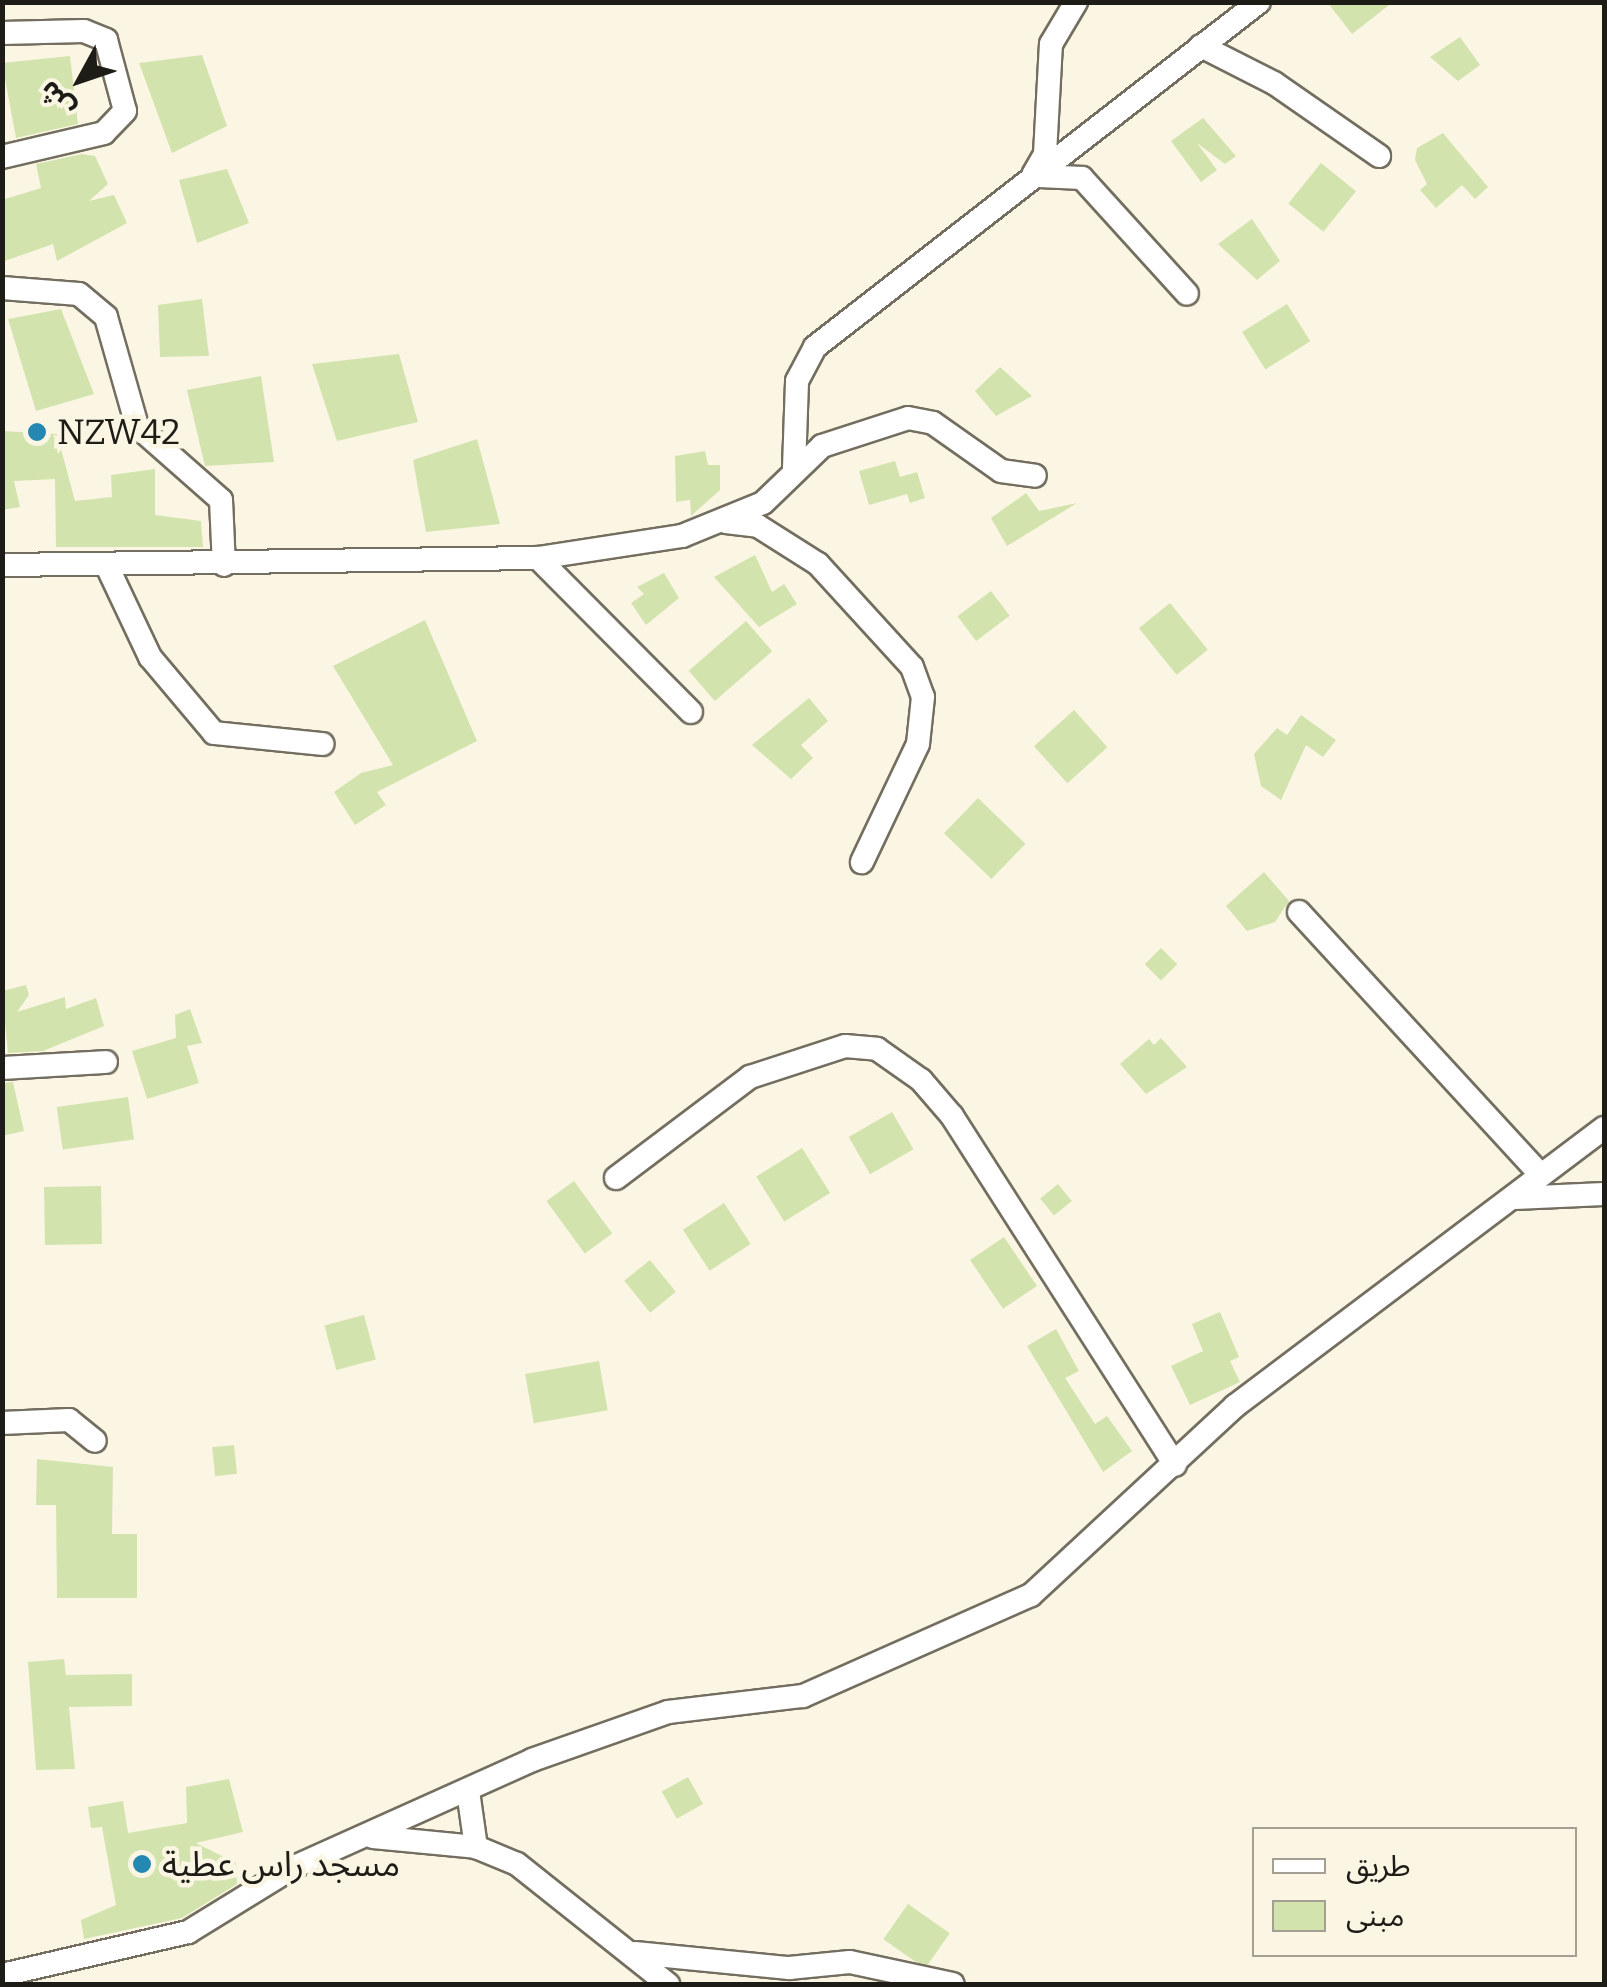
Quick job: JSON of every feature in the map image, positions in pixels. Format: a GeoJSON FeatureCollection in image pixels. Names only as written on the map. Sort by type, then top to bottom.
{"type":"FeatureCollection","features":[{"type":"Feature","properties":{"kind":"street"},"geometry":{"type":"LineString","coordinates":[[1033,181],[1045,154],[1051,44],[1076,2]]}},
{"type":"Feature","properties":{"kind":"street"},"geometry":{"type":"LineString","coordinates":[[794,468],[802,361],[1259,2]]}},
{"type":"Feature","properties":{"kind":"street"},"geometry":{"type":"LineString","coordinates":[[2,32],[84,31],[106,40],[124,112],[104,132],[2,157]]}},
{"type":"Feature","properties":{"kind":"street"},"geometry":{"type":"LineString","coordinates":[[1201,46],[1274,83],[1378,156]]}},
{"type":"Feature","properties":{"kind":"street"},"geometry":{"type":"LineString","coordinates":[[1033,181],[1082,178],[1187,294]]}},
{"type":"Feature","properties":{"kind":"street"},"geometry":{"type":"LineString","coordinates":[[2,288],[78,294],[106,317],[136,426],[221,500],[224,565]]}},
{"type":"Feature","properties":{"kind":"street"},"geometry":{"type":"LineString","coordinates":[[2,565],[538,558],[726,522],[763,503],[794,468],[855,432],[922,417],[968,455],[1035,476]]}},
{"type":"Feature","properties":{"kind":"street"},"geometry":{"type":"LineString","coordinates":[[726,522],[758,526],[818,564],[912,667],[924,696],[918,744],[862,862]]}},
{"type":"Feature","properties":{"kind":"street"},"geometry":{"type":"LineString","coordinates":[[538,558],[691,712]]}},
{"type":"Feature","properties":{"kind":"street"},"geometry":{"type":"LineString","coordinates":[[107,566],[135,634],[214,733],[322,744]]}},
{"type":"Feature","properties":{"kind":"street"},"geometry":{"type":"LineString","coordinates":[[1299,912],[1541,1175]]}},
{"type":"Feature","properties":{"kind":"street"},"geometry":{"type":"LineString","coordinates":[[616,1178],[750,1078],[846,1046],[877,1049],[922,1080],[952,1116],[1175,1465]]}},
{"type":"Feature","properties":{"kind":"street"},"geometry":{"type":"LineString","coordinates":[[2,1068],[106,1062]]}},
{"type":"Feature","properties":{"kind":"street"},"geometry":{"type":"LineString","coordinates":[[2,1975],[188,1932],[292,1868],[654,1716],[802,1696],[1031,1595],[1234,1406],[1604,1128]]}},
{"type":"Feature","properties":{"kind":"street"},"geometry":{"type":"LineString","coordinates":[[1515,1198],[1604,1194]]}},
{"type":"Feature","properties":{"kind":"street"},"geometry":{"type":"LineString","coordinates":[[2,1423],[68,1420],[95,1441]]}},
{"type":"Feature","properties":{"kind":"street"},"geometry":{"type":"LineString","coordinates":[[468,1792],[476,1846]]}},
{"type":"Feature","properties":{"kind":"street"},"geometry":{"type":"LineString","coordinates":[[372,1836],[476,1846],[529,1873],[635,1953],[668,1984]]}},
{"type":"Feature","properties":{"kind":"street"},"geometry":{"type":"LineString","coordinates":[[635,1953],[790,1968],[850,1962],[952,1984]]}},
{"type":"Feature","properties":{"kind":"building"},"geometry":{"type":"Polygon","coordinates":[[[1327,2],[1393,2],[1352,34],[1327,2]]]}},
{"type":"Feature","properties":{"kind":"building"},"geometry":{"type":"Polygon","coordinates":[[[1460,37],[1480,65],[1458,81],[1430,57],[1460,37]]]}},
{"type":"Feature","properties":{"kind":"building"},"geometry":{"type":"Polygon","coordinates":[[[202,55],[227,126],[172,153],[139,63],[202,55]]]}},
{"type":"Feature","properties":{"kind":"building"},"geometry":{"type":"Polygon","coordinates":[[[70,56],[78,124],[16,138],[2,63],[70,56]]]}},
{"type":"Feature","properties":{"kind":"building"},"geometry":{"type":"Polygon","coordinates":[[[1203,118],[1236,156],[1225,164],[1197,143],[1217,170],[1201,182],[1171,141],[1203,118]]]}},
{"type":"Feature","properties":{"kind":"building"},"geometry":{"type":"Polygon","coordinates":[[[1443,133],[1488,187],[1475,199],[1462,185],[1436,208],[1420,190],[1427,184],[1415,160],[1417,148],[1443,133]]]}},
{"type":"Feature","properties":{"kind":"building"},"geometry":{"type":"Polygon","coordinates":[[[82,154],[95,156],[108,184],[89,201],[114,195],[127,223],[57,261],[53,244],[2,262],[2,200],[41,188],[36,164],[82,154]]]}},
{"type":"Feature","properties":{"kind":"building"},"geometry":{"type":"Polygon","coordinates":[[[1321,163],[1356,191],[1323,232],[1288,203],[1321,163]]]}},
{"type":"Feature","properties":{"kind":"building"},"geometry":{"type":"Polygon","coordinates":[[[227,169],[249,223],[197,243],[179,180],[227,169]]]}},
{"type":"Feature","properties":{"kind":"building"},"geometry":{"type":"Polygon","coordinates":[[[1252,219],[1280,261],[1257,280],[1218,244],[1252,219]]]}},
{"type":"Feature","properties":{"kind":"building"},"geometry":{"type":"Polygon","coordinates":[[[202,299],[209,356],[160,357],[158,305],[202,299]]]}},
{"type":"Feature","properties":{"kind":"building"},"geometry":{"type":"Polygon","coordinates":[[[1287,304],[1310,341],[1265,369],[1242,332],[1287,304]]]}},
{"type":"Feature","properties":{"kind":"building"},"geometry":{"type":"Polygon","coordinates":[[[61,309],[94,394],[36,411],[8,319],[61,309]]]}},
{"type":"Feature","properties":{"kind":"building"},"geometry":{"type":"Polygon","coordinates":[[[399,354],[418,422],[337,441],[312,364],[399,354]]]}},
{"type":"Feature","properties":{"kind":"building"},"geometry":{"type":"Polygon","coordinates":[[[1000,367],[1032,396],[996,416],[975,391],[1000,367]]]}},
{"type":"Feature","properties":{"kind":"building"},"geometry":{"type":"Polygon","coordinates":[[[261,376],[274,462],[205,466],[187,390],[261,376]]]}},
{"type":"Feature","properties":{"kind":"building"},"geometry":{"type":"Polygon","coordinates":[[[2,431],[57,434],[75,501],[112,497],[111,475],[155,469],[155,515],[201,521],[203,547],[56,547],[55,479],[14,481],[20,507],[2,510],[2,431]]]}},
{"type":"Feature","properties":{"kind":"building"},"geometry":{"type":"Polygon","coordinates":[[[477,439],[500,524],[426,532],[413,460],[477,439]]]}},
{"type":"Feature","properties":{"kind":"building"},"geometry":{"type":"Polygon","coordinates":[[[705,451],[708,465],[720,465],[720,490],[691,516],[690,500],[676,502],[675,456],[705,451]]]}},
{"type":"Feature","properties":{"kind":"building"},"geometry":{"type":"Polygon","coordinates":[[[895,461],[900,477],[917,472],[925,498],[910,503],[907,494],[869,505],[859,471],[895,461]]]}},
{"type":"Feature","properties":{"kind":"building"},"geometry":{"type":"Polygon","coordinates":[[[1026,493],[1039,511],[1077,503],[1007,546],[991,518],[1026,493]]]}},
{"type":"Feature","properties":{"kind":"building"},"geometry":{"type":"Polygon","coordinates":[[[755,555],[772,592],[784,584],[797,604],[759,627],[714,577],[755,555]]]}},
{"type":"Feature","properties":{"kind":"building"},"geometry":{"type":"Polygon","coordinates":[[[664,573],[679,598],[646,625],[631,603],[644,594],[637,587],[664,573]]]}},
{"type":"Feature","properties":{"kind":"building"},"geometry":{"type":"Polygon","coordinates":[[[991,591],[1010,616],[976,641],[957,616],[991,591]]]}},
{"type":"Feature","properties":{"kind":"building"},"geometry":{"type":"Polygon","coordinates":[[[1170,603],[1208,650],[1177,675],[1139,628],[1170,603]]]}},
{"type":"Feature","properties":{"kind":"building"},"geometry":{"type":"Polygon","coordinates":[[[425,620],[477,741],[377,792],[386,805],[355,825],[334,792],[361,773],[393,765],[333,666],[425,620]]]}},
{"type":"Feature","properties":{"kind":"building"},"geometry":{"type":"Polygon","coordinates":[[[746,621],[772,651],[715,701],[689,671],[746,621]]]}},
{"type":"Feature","properties":{"kind":"building"},"geometry":{"type":"Polygon","coordinates":[[[809,698],[828,721],[801,745],[813,758],[791,779],[752,745],[809,698]]]}},
{"type":"Feature","properties":{"kind":"building"},"geometry":{"type":"Polygon","coordinates":[[[1074,710],[1107,747],[1067,783],[1034,746],[1074,710]]]}},
{"type":"Feature","properties":{"kind":"building"},"geometry":{"type":"Polygon","coordinates":[[[1301,715],[1336,740],[1323,757],[1306,745],[1281,800],[1261,786],[1254,754],[1277,728],[1287,735],[1301,715]]]}},
{"type":"Feature","properties":{"kind":"building"},"geometry":{"type":"Polygon","coordinates":[[[978,798],[1025,844],[991,879],[944,833],[978,798]]]}},
{"type":"Feature","properties":{"kind":"building"},"geometry":{"type":"Polygon","coordinates":[[[1264,872],[1289,901],[1275,922],[1247,931],[1226,906],[1264,872]]]}},
{"type":"Feature","properties":{"kind":"building"},"geometry":{"type":"Polygon","coordinates":[[[1161,948],[1177,964],[1161,981],[1145,964],[1161,948]]]}},
{"type":"Feature","properties":{"kind":"building"},"geometry":{"type":"Polygon","coordinates":[[[26,985],[29,995],[17,1012],[65,997],[66,1009],[96,998],[104,1026],[43,1051],[8,1053],[2,991],[26,985]]]}},
{"type":"Feature","properties":{"kind":"building"},"geometry":{"type":"Polygon","coordinates":[[[190,1009],[202,1043],[187,1046],[199,1083],[147,1099],[132,1051],[176,1038],[175,1015],[190,1009]]]}},
{"type":"Feature","properties":{"kind":"building"},"geometry":{"type":"Polygon","coordinates":[[[1161,1038],[1187,1067],[1146,1094],[1120,1064],[1149,1039],[1154,1045],[1161,1038]]]}},
{"type":"Feature","properties":{"kind":"building"},"geometry":{"type":"Polygon","coordinates":[[[13,1082],[24,1131],[2,1136],[2,1083],[13,1082]]]}},
{"type":"Feature","properties":{"kind":"building"},"geometry":{"type":"Polygon","coordinates":[[[128,1097],[134,1140],[63,1150],[57,1107],[128,1097]]]}},
{"type":"Feature","properties":{"kind":"building"},"geometry":{"type":"Polygon","coordinates":[[[892,1112],[914,1149],[870,1174],[849,1137],[892,1112]]]}},
{"type":"Feature","properties":{"kind":"building"},"geometry":{"type":"Polygon","coordinates":[[[802,1148],[830,1193],[784,1222],[756,1177],[802,1148]]]}},
{"type":"Feature","properties":{"kind":"building"},"geometry":{"type":"Polygon","coordinates":[[[574,1181],[612,1234],[585,1254],[546,1201],[574,1181]]]}},
{"type":"Feature","properties":{"kind":"building"},"geometry":{"type":"Polygon","coordinates":[[[1058,1184],[1072,1201],[1054,1216],[1040,1198],[1058,1184]]]}},
{"type":"Feature","properties":{"kind":"building"},"geometry":{"type":"Polygon","coordinates":[[[101,1186],[102,1244],[45,1245],[44,1187],[101,1186]]]}},
{"type":"Feature","properties":{"kind":"building"},"geometry":{"type":"Polygon","coordinates":[[[724,1203],[751,1244],[710,1271],[683,1230],[724,1203]]]}},
{"type":"Feature","properties":{"kind":"building"},"geometry":{"type":"Polygon","coordinates":[[[1004,1237],[1037,1286],[1003,1309],[970,1260],[1004,1237]]]}},
{"type":"Feature","properties":{"kind":"building"},"geometry":{"type":"Polygon","coordinates":[[[650,1260],[676,1292],[650,1313],[624,1281],[650,1260]]]}},
{"type":"Feature","properties":{"kind":"building"},"geometry":{"type":"Polygon","coordinates":[[[1220,1312],[1239,1357],[1230,1361],[1240,1382],[1190,1405],[1171,1366],[1203,1351],[1192,1324],[1220,1312]]]}},
{"type":"Feature","properties":{"kind":"building"},"geometry":{"type":"Polygon","coordinates":[[[364,1315],[376,1359],[336,1370],[324,1326],[364,1315]]]}},
{"type":"Feature","properties":{"kind":"building"},"geometry":{"type":"Polygon","coordinates":[[[1056,1329],[1079,1371],[1065,1378],[1095,1424],[1107,1416],[1132,1451],[1103,1472],[1027,1346],[1056,1329]]]}},
{"type":"Feature","properties":{"kind":"building"},"geometry":{"type":"Polygon","coordinates":[[[599,1361],[608,1410],[534,1423],[525,1374],[599,1361]]]}},
{"type":"Feature","properties":{"kind":"building"},"geometry":{"type":"Polygon","coordinates":[[[234,1445],[237,1474],[215,1476],[212,1447],[234,1445]]]}},
{"type":"Feature","properties":{"kind":"building"},"geometry":{"type":"Polygon","coordinates":[[[37,1459],[113,1467],[112,1534],[137,1534],[137,1598],[57,1598],[56,1505],[36,1505],[37,1459]]]}},
{"type":"Feature","properties":{"kind":"building"},"geometry":{"type":"Polygon","coordinates":[[[64,1659],[66,1675],[132,1674],[132,1706],[69,1707],[75,1769],[36,1770],[28,1662],[64,1659]]]}},
{"type":"Feature","properties":{"kind":"building"},"geometry":{"type":"Polygon","coordinates":[[[688,1777],[703,1804],[677,1819],[662,1792],[688,1777]]]}},
{"type":"Feature","properties":{"kind":"building"},"geometry":{"type":"Polygon","coordinates":[[[229,1779],[243,1832],[196,1843],[236,1863],[237,1884],[182,1918],[84,1939],[81,1920],[116,1905],[102,1827],[91,1828],[88,1807],[123,1801],[128,1833],[187,1823],[186,1787],[229,1779]]]}},
{"type":"Feature","properties":{"kind":"building"},"geometry":{"type":"Polygon","coordinates":[[[908,1904],[950,1933],[925,1968],[883,1939],[908,1904]]]}},
{"type":"Feature","properties":{"kind":"place","name":"NZW42"},"geometry":{"type":"Point","coordinates":[37,432]}},
{"type":"Feature","properties":{"kind":"place","name":"مسجد راس عطية"},"geometry":{"type":"Point","coordinates":[142,1864]}}]}
